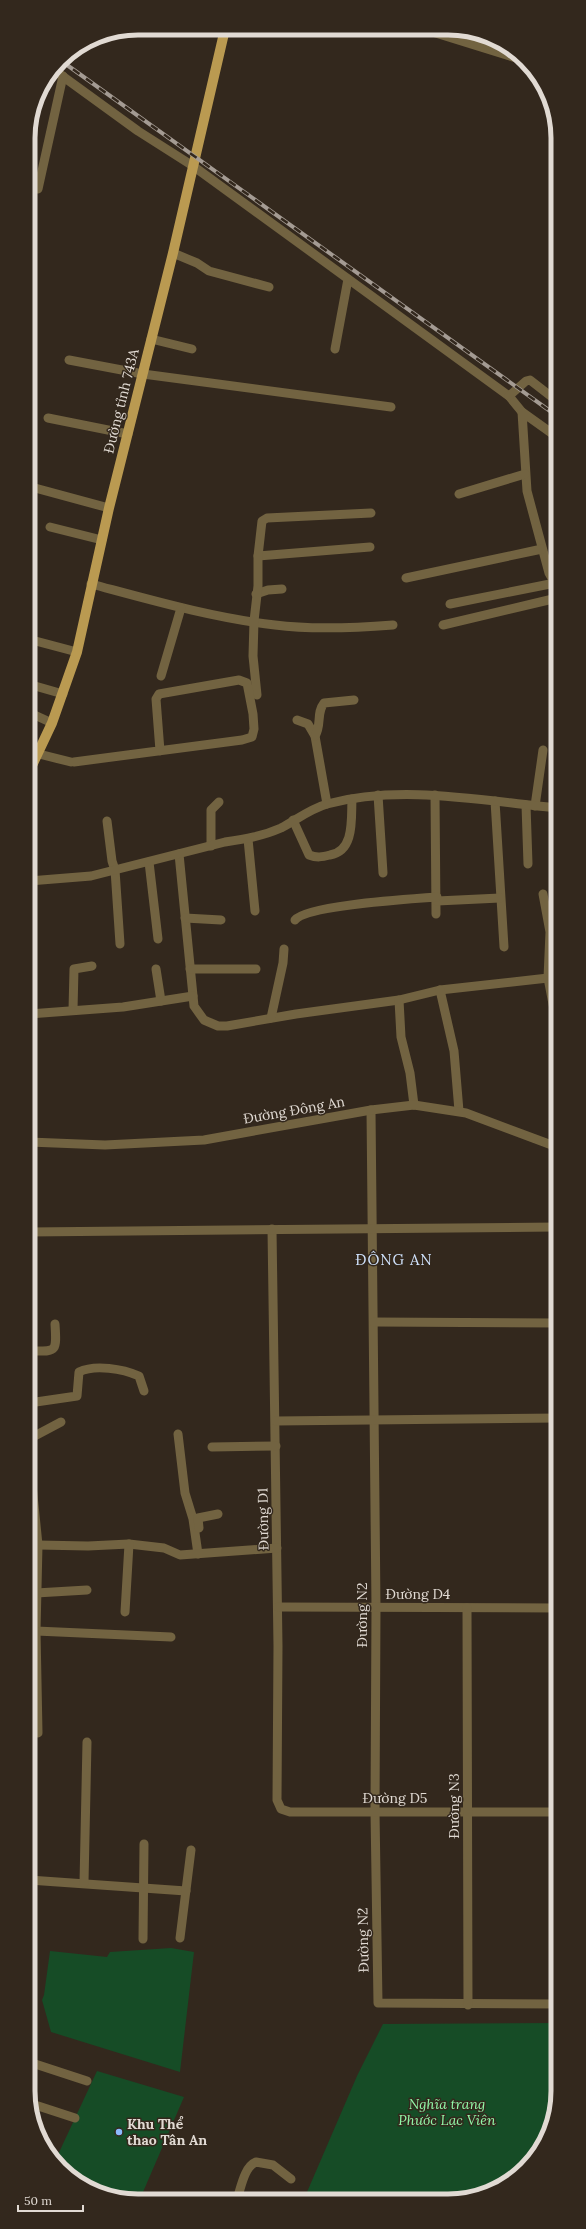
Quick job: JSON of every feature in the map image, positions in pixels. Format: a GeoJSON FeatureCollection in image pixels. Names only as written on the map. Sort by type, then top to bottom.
{"type":"FeatureCollection","features":[{"type":"Feature","properties":{"kind":"main road","name":"Đường tỉnh 743A"},"geometry":{"type":"LineString","coordinates":[[35,761],[52,723],[77,652],[109,508],[143,374],[224,35]]}},
{"type":"Feature","properties":{"kind":"street"},"geometry":{"type":"LineString","coordinates":[[442,35],[512,57]]}},
{"type":"Feature","properties":{"kind":"street"},"geometry":{"type":"LineString","coordinates":[[58,73],[138,131],[193,166],[509,396],[522,412],[551,433]]}},
{"type":"Feature","properties":{"kind":"street"},"geometry":{"type":"LineString","coordinates":[[38,188],[62,76]]}},
{"type":"Feature","properties":{"kind":"street"},"geometry":{"type":"LineString","coordinates":[[172,253],[197,263],[209,272],[269,287]]}},
{"type":"Feature","properties":{"kind":"street"},"geometry":{"type":"LineString","coordinates":[[335,349],[348,280]]}},
{"type":"Feature","properties":{"kind":"street"},"geometry":{"type":"LineString","coordinates":[[151,339],[192,349]]}},
{"type":"Feature","properties":{"kind":"street"},"geometry":{"type":"LineString","coordinates":[[69,360],[143,374],[391,407]]}},
{"type":"Feature","properties":{"kind":"street"},"geometry":{"type":"LineString","coordinates":[[509,396],[526,381],[530,380],[551,396]]}},
{"type":"Feature","properties":{"kind":"street"},"geometry":{"type":"LineString","coordinates":[[522,412],[525,474],[532,516],[548,573],[551,578]]}},
{"type":"Feature","properties":{"kind":"street"},"geometry":{"type":"LineString","coordinates":[[48,418],[128,434]]}},
{"type":"Feature","properties":{"kind":"street"},"geometry":{"type":"LineString","coordinates":[[459,494],[525,474]]}},
{"type":"Feature","properties":{"kind":"street"},"geometry":{"type":"LineString","coordinates":[[35,488],[109,508]]}},
{"type":"Feature","properties":{"kind":"street"},"geometry":{"type":"LineString","coordinates":[[257,695],[253,656],[254,621],[262,521],[267,518],[372,513]]}},
{"type":"Feature","properties":{"kind":"street"},"geometry":{"type":"LineString","coordinates":[[50,527],[102,540]]}},
{"type":"Feature","properties":{"kind":"street"},"geometry":{"type":"LineString","coordinates":[[258,556],[370,547]]}},
{"type":"Feature","properties":{"kind":"street"},"geometry":{"type":"LineString","coordinates":[[406,578],[542,549]]}},
{"type":"Feature","properties":{"kind":"street"},"geometry":{"type":"LineString","coordinates":[[91,584],[180,608],[275,625],[351,629],[392,625]]}},
{"type":"Feature","properties":{"kind":"street"},"geometry":{"type":"LineString","coordinates":[[450,604],[551,586]]}},
{"type":"Feature","properties":{"kind":"street"},"geometry":{"type":"LineString","coordinates":[[256,594],[268,590],[282,589]]}},
{"type":"Feature","properties":{"kind":"street"},"geometry":{"type":"LineString","coordinates":[[443,625],[551,599]]}},
{"type":"Feature","properties":{"kind":"street"},"geometry":{"type":"LineString","coordinates":[[161,676],[180,608]]}},
{"type":"Feature","properties":{"kind":"street"},"geometry":{"type":"LineString","coordinates":[[35,641],[77,652]]}},
{"type":"Feature","properties":{"kind":"street"},"geometry":{"type":"LineString","coordinates":[[39,754],[72,762],[160,751],[242,740],[252,737],[254,729],[253,714],[247,683],[239,680],[159,694],[156,700],[160,751]]}},
{"type":"Feature","properties":{"kind":"street"},"geometry":{"type":"LineString","coordinates":[[35,686],[63,694]]}},
{"type":"Feature","properties":{"kind":"street"},"geometry":{"type":"LineString","coordinates":[[315,736],[319,726],[320,707],[324,703],[354,700]]}},
{"type":"Feature","properties":{"kind":"street"},"geometry":{"type":"LineString","coordinates":[[35,715],[52,723]]}},
{"type":"Feature","properties":{"kind":"street"},"geometry":{"type":"LineString","coordinates":[[297,720],[308,724],[315,736],[327,804]]}},
{"type":"Feature","properties":{"kind":"street"},"geometry":{"type":"LineString","coordinates":[[528,864],[531,805],[543,750]]}},
{"type":"Feature","properties":{"kind":"street"},"geometry":{"type":"LineString","coordinates":[[35,880],[91,876],[211,846],[248,839],[266,834],[314,808],[327,804],[378,795],[435,795],[551,807]]}},
{"type":"Feature","properties":{"kind":"street"},"geometry":{"type":"LineString","coordinates":[[378,795],[383,873]]}},
{"type":"Feature","properties":{"kind":"street"},"geometry":{"type":"LineString","coordinates":[[435,795],[436,914]]}},
{"type":"Feature","properties":{"kind":"street"},"geometry":{"type":"LineString","coordinates":[[293,820],[309,855],[317,858],[333,855],[342,850],[351,832],[352,799]]}},
{"type":"Feature","properties":{"kind":"street"},"geometry":{"type":"LineString","coordinates":[[496,801],[500,898],[504,947]]}},
{"type":"Feature","properties":{"kind":"street"},"geometry":{"type":"LineString","coordinates":[[211,846],[211,810],[219,802]]}},
{"type":"Feature","properties":{"kind":"street"},"geometry":{"type":"LineString","coordinates":[[108,822],[112,861],[115,870],[120,944]]}},
{"type":"Feature","properties":{"kind":"street"},"geometry":{"type":"LineString","coordinates":[[248,839],[255,911]]}},
{"type":"Feature","properties":{"kind":"street"},"geometry":{"type":"LineString","coordinates":[[179,854],[193,996],[199,1015],[204,1020],[218,1026],[243,1025],[271,1018],[399,1000],[440,990],[548,978]]}},
{"type":"Feature","properties":{"kind":"street"},"geometry":{"type":"LineString","coordinates":[[149,862],[158,939]]}},
{"type":"Feature","properties":{"kind":"street"},"geometry":{"type":"LineString","coordinates":[[543,894],[551,944]]}},
{"type":"Feature","properties":{"kind":"street"},"geometry":{"type":"LineString","coordinates":[[295,920],[302,914],[337,907],[437,899],[500,898]]}},
{"type":"Feature","properties":{"kind":"street"},"geometry":{"type":"LineString","coordinates":[[185,918],[221,920]]}},
{"type":"Feature","properties":{"kind":"street"},"geometry":{"type":"LineString","coordinates":[[271,1018],[283,963],[284,949]]}},
{"type":"Feature","properties":{"kind":"street"},"geometry":{"type":"LineString","coordinates":[[73,1010],[74,969],[92,966]]}},
{"type":"Feature","properties":{"kind":"street"},"geometry":{"type":"LineString","coordinates":[[156,969],[161,1001]]}},
{"type":"Feature","properties":{"kind":"street"},"geometry":{"type":"LineString","coordinates":[[190,969],[256,969]]}},
{"type":"Feature","properties":{"kind":"street"},"geometry":{"type":"LineString","coordinates":[[551,971],[548,978],[551,990]]}},
{"type":"Feature","properties":{"kind":"street"},"geometry":{"type":"LineString","coordinates":[[440,990],[454,1052],[459,1112]]}},
{"type":"Feature","properties":{"kind":"street"},"geometry":{"type":"LineString","coordinates":[[35,1013],[123,1007],[193,996]]}},
{"type":"Feature","properties":{"kind":"street"},"geometry":{"type":"LineString","coordinates":[[399,1000],[401,1037],[410,1073],[414,1105]]}},
{"type":"Feature","properties":{"kind":"street","name":"Đường Đông An"},"geometry":{"type":"LineString","coordinates":[[35,1142],[104,1145],[204,1140],[371,1110],[414,1105],[459,1112],[551,1145]]}},
{"type":"Feature","properties":{"kind":"street","name":"Đường N2"},"geometry":{"type":"LineString","coordinates":[[371,1110],[376,1607],[375,1812],[378,2003],[468,2005]]}},
{"type":"Feature","properties":{"kind":"street"},"geometry":{"type":"LineString","coordinates":[[35,1232],[551,1226]]}},
{"type":"Feature","properties":{"kind":"street","name":"Đường D1"},"geometry":{"type":"LineString","coordinates":[[272,1229],[278,1607],[277,1800],[281,1809]]}},
{"type":"Feature","properties":{"kind":"street"},"geometry":{"type":"LineString","coordinates":[[374,1322],[551,1323]]}},
{"type":"Feature","properties":{"kind":"street"},"geometry":{"type":"LineString","coordinates":[[35,1351],[51,1351],[54,1349],[56,1341],[55,1324]]}},
{"type":"Feature","properties":{"kind":"street"},"geometry":{"type":"LineString","coordinates":[[35,1401],[77,1396],[79,1372],[95,1368],[136,1375],[142,1378],[144,1391]]}},
{"type":"Feature","properties":{"kind":"street"},"geometry":{"type":"LineString","coordinates":[[276,1421],[551,1418]]}},
{"type":"Feature","properties":{"kind":"street"},"geometry":{"type":"LineString","coordinates":[[35,1436],[61,1422]]}},
{"type":"Feature","properties":{"kind":"street"},"geometry":{"type":"LineString","coordinates":[[178,1434],[185,1493],[193,1519],[200,1554]]}},
{"type":"Feature","properties":{"kind":"street"},"geometry":{"type":"LineString","coordinates":[[212,1447],[276,1446]]}},
{"type":"Feature","properties":{"kind":"street"},"geometry":{"type":"LineString","coordinates":[[200,1554],[198,1518],[218,1514]]}},
{"type":"Feature","properties":{"kind":"street"},"geometry":{"type":"LineString","coordinates":[[35,1515],[38,1545],[36,1593],[38,1733]]}},
{"type":"Feature","properties":{"kind":"street"},"geometry":{"type":"LineString","coordinates":[[125,1612],[129,1544]]}},
{"type":"Feature","properties":{"kind":"street"},"geometry":{"type":"LineString","coordinates":[[38,1545],[88,1546],[129,1544],[158,1546],[180,1555],[277,1548]]}},
{"type":"Feature","properties":{"kind":"street"},"geometry":{"type":"LineString","coordinates":[[36,1593],[87,1590]]}},
{"type":"Feature","properties":{"kind":"street","name":"Đường D4"},"geometry":{"type":"LineString","coordinates":[[278,1607],[551,1608]]}},
{"type":"Feature","properties":{"kind":"street","name":"Đường N3"},"geometry":{"type":"LineString","coordinates":[[468,1608],[468,2005]]}},
{"type":"Feature","properties":{"kind":"street"},"geometry":{"type":"LineString","coordinates":[[36,1631],[171,1637]]}},
{"type":"Feature","properties":{"kind":"street"},"geometry":{"type":"LineString","coordinates":[[84,1883],[86,1742]]}},
{"type":"Feature","properties":{"kind":"street","name":"Đường D5"},"geometry":{"type":"LineString","coordinates":[[281,1809],[290,1812],[551,1812]]}},
{"type":"Feature","properties":{"kind":"street"},"geometry":{"type":"LineString","coordinates":[[143,1939],[144,1844]]}},
{"type":"Feature","properties":{"kind":"street"},"geometry":{"type":"LineString","coordinates":[[180,1938],[191,1850]]}},
{"type":"Feature","properties":{"kind":"street"},"geometry":{"type":"LineString","coordinates":[[35,1880],[186,1891]]}},
{"type":"Feature","properties":{"kind":"street"},"geometry":{"type":"LineString","coordinates":[[468,2005],[551,2004]]}},
{"type":"Feature","properties":{"kind":"street"},"geometry":{"type":"LineString","coordinates":[[35,2064],[87,2081]]}},
{"type":"Feature","properties":{"kind":"street"},"geometry":{"type":"LineString","coordinates":[[36,2105],[75,2118]]}},
{"type":"Feature","properties":{"kind":"street"},"geometry":{"type":"LineString","coordinates":[[240,2194],[251,2164],[256,2162],[274,2165],[291,2179]]}},
{"type":"Feature","properties":{"kind":"green space"},"geometry":{"type":"Polygon","coordinates":[[[171,1948],[194,1952],[180,2072],[51,2032],[42,2000],[50,1951],[107,1957],[110,1952],[171,1948]]]}},
{"type":"Feature","properties":{"kind":"green space","name":"Nghĩa trang Phước Lạc Viên"},"geometry":{"type":"Polygon","coordinates":[[[551,2023],[551,2098],[546,2124],[534,2148],[516,2168],[505,2177],[481,2189],[461,2193],[306,2194],[357,2076],[383,2024],[551,2023]]]}},
{"type":"Feature","properties":{"kind":"green space","name":"Khu Thể thao Tân An"},"geometry":{"type":"Polygon","coordinates":[[[97,2071],[184,2097],[142,2194],[118,2192],[99,2186],[75,2173],[57,2156],[97,2071]]]}},
{"type":"Feature","properties":{"kind":"railway"},"geometry":{"type":"LineString","coordinates":[[66,65],[551,412]]}},
{"type":"Feature","properties":{"kind":"place","name":"Khu Thể thao Tân An"},"geometry":{"type":"Point","coordinates":[119,2132]}},
{"type":"Feature","properties":{"kind":"district","name":"ĐÔNG AN"},"geometry":{"type":"Point","coordinates":[394,1260]}}]}
